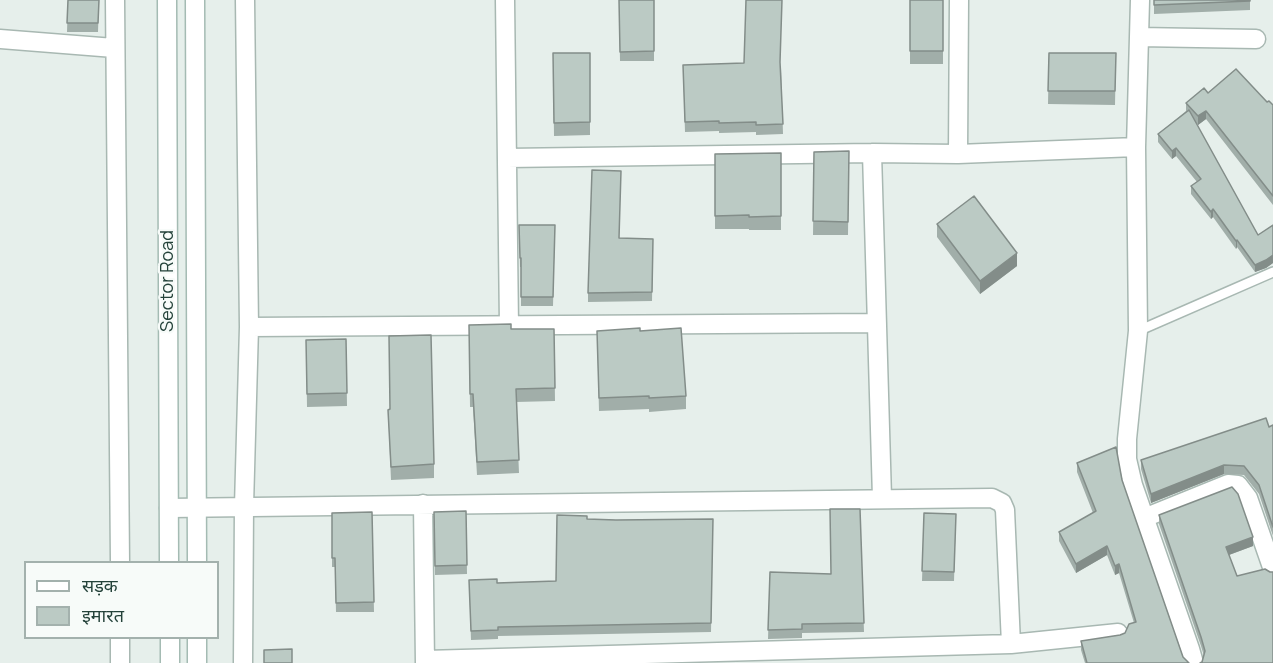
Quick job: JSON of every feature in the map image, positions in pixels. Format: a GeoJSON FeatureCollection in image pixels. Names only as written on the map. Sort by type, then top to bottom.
{"type":"FeatureCollection","features":[{"type":"Feature","properties":{"kind":"street"},"geometry":{"type":"LineString","coordinates":[[115,0],[120,561]]}},
{"type":"Feature","properties":{"kind":"street","name":"Sector Road"},"geometry":{"type":"LineString","coordinates":[[167,0],[169,561]]}},
{"type":"Feature","properties":{"kind":"street","name":"Sector Road"},"geometry":{"type":"LineString","coordinates":[[195,0],[197,561]]}},
{"type":"Feature","properties":{"kind":"street"},"geometry":{"type":"LineString","coordinates":[[243,663],[244,506],[249,327],[245,0]]}},
{"type":"Feature","properties":{"kind":"street"},"geometry":{"type":"LineString","coordinates":[[505,0],[508,326]]}},
{"type":"Feature","properties":{"kind":"street"},"geometry":{"type":"LineString","coordinates":[[958,154],[959,0]]}},
{"type":"Feature","properties":{"kind":"street"},"geometry":{"type":"LineString","coordinates":[[1140,0],[1136,147],[1138,331],[1127,459],[1133,485],[1194,663]]}},
{"type":"Feature","properties":{"kind":"street"},"geometry":{"type":"LineString","coordinates":[[1139,37],[1256,39]]}},
{"type":"Feature","properties":{"kind":"street"},"geometry":{"type":"LineString","coordinates":[[0,39],[114,48]]}},
{"type":"Feature","properties":{"kind":"street"},"geometry":{"type":"LineString","coordinates":[[507,158],[958,154],[1136,147]]}},
{"type":"Feature","properties":{"kind":"street"},"geometry":{"type":"LineString","coordinates":[[872,153],[882,498]]}},
{"type":"Feature","properties":{"kind":"street"},"geometry":{"type":"LineString","coordinates":[[249,327],[877,323]]}},
{"type":"Feature","properties":{"kind":"street"},"geometry":{"type":"LineString","coordinates":[[1144,518],[1228,484],[1238,485],[1248,498],[1273,570]]}},
{"type":"Feature","properties":{"kind":"street"},"geometry":{"type":"LineString","coordinates":[[169,508],[992,498],[1002,503],[1005,510],[1011,644]]}},
{"type":"Feature","properties":{"kind":"street"},"geometry":{"type":"LineString","coordinates":[[423,504],[425,662],[696,657],[1011,644],[1118,633]]}},
{"type":"Feature","properties":{"kind":"street"},"geometry":{"type":"LineString","coordinates":[[120,639],[120,663]]}},
{"type":"Feature","properties":{"kind":"street"},"geometry":{"type":"LineString","coordinates":[[170,639],[170,663]]}},
{"type":"Feature","properties":{"kind":"street"},"geometry":{"type":"LineString","coordinates":[[197,639],[198,663]]}},
{"type":"Feature","properties":{"kind":"lane"},"geometry":{"type":"LineString","coordinates":[[1138,331],[1273,272]]}},
{"type":"Feature","properties":{"kind":"building"},"geometry":{"type":"Polygon","coordinates":[[[68,0],[99,0],[98,23],[67,23],[68,0]]]}},
{"type":"Feature","properties":{"kind":"building"},"geometry":{"type":"Polygon","coordinates":[[[619,0],[654,0],[654,51],[620,52],[619,0]]]}},
{"type":"Feature","properties":{"kind":"building"},"geometry":{"type":"Polygon","coordinates":[[[746,0],[782,0],[780,62],[783,124],[685,122],[683,65],[744,63],[746,0]]]}},
{"type":"Feature","properties":{"kind":"building"},"geometry":{"type":"Polygon","coordinates":[[[910,0],[943,0],[943,51],[910,51],[910,0]]]}},
{"type":"Feature","properties":{"kind":"building"},"geometry":{"type":"Polygon","coordinates":[[[1154,0],[1250,0],[1250,1],[1154,5],[1154,0]]]}},
{"type":"Feature","properties":{"kind":"building"},"geometry":{"type":"Polygon","coordinates":[[[553,53],[590,53],[590,122],[554,123],[553,53]]]}},
{"type":"Feature","properties":{"kind":"building"},"geometry":{"type":"Polygon","coordinates":[[[1049,53],[1116,53],[1115,91],[1048,91],[1049,53]]]}},
{"type":"Feature","properties":{"kind":"building"},"geometry":{"type":"Polygon","coordinates":[[[1236,69],[1267,102],[1273,105],[1273,196],[1206,111],[1198,116],[1186,103],[1204,88],[1208,93],[1236,69]]]}},
{"type":"Feature","properties":{"kind":"building"},"geometry":{"type":"Polygon","coordinates":[[[1189,110],[1258,235],[1273,225],[1273,255],[1266,260],[1255,265],[1213,209],[1211,212],[1191,186],[1201,179],[1176,148],[1172,151],[1158,134],[1189,110]]]}},
{"type":"Feature","properties":{"kind":"building"},"geometry":{"type":"Polygon","coordinates":[[[849,151],[848,222],[813,221],[814,152],[849,151]]]}},
{"type":"Feature","properties":{"kind":"building"},"geometry":{"type":"Polygon","coordinates":[[[781,153],[781,216],[715,216],[715,154],[781,153]]]}},
{"type":"Feature","properties":{"kind":"building"},"geometry":{"type":"Polygon","coordinates":[[[592,170],[621,171],[619,238],[653,239],[652,292],[588,293],[592,170]]]}},
{"type":"Feature","properties":{"kind":"building"},"geometry":{"type":"Polygon","coordinates":[[[974,196],[1017,253],[980,281],[937,224],[974,196]]]}},
{"type":"Feature","properties":{"kind":"building"},"geometry":{"type":"Polygon","coordinates":[[[519,225],[555,225],[553,297],[521,297],[519,225]]]}},
{"type":"Feature","properties":{"kind":"building"},"geometry":{"type":"Polygon","coordinates":[[[511,324],[511,329],[554,329],[555,388],[516,389],[519,460],[477,462],[473,394],[470,394],[469,325],[511,324]]]}},
{"type":"Feature","properties":{"kind":"building"},"geometry":{"type":"Polygon","coordinates":[[[640,328],[640,331],[681,328],[686,396],[599,398],[597,331],[640,328]]]}},
{"type":"Feature","properties":{"kind":"building"},"geometry":{"type":"Polygon","coordinates":[[[431,335],[434,464],[391,467],[388,410],[390,409],[389,336],[431,335]]]}},
{"type":"Feature","properties":{"kind":"building"},"geometry":{"type":"Polygon","coordinates":[[[346,339],[347,393],[307,394],[306,340],[346,339]]]}},
{"type":"Feature","properties":{"kind":"building"},"geometry":{"type":"Polygon","coordinates":[[[1266,418],[1269,427],[1273,425],[1273,527],[1259,485],[1244,466],[1224,465],[1151,494],[1141,460],[1266,418]]]}},
{"type":"Feature","properties":{"kind":"building"},"geometry":{"type":"Polygon","coordinates":[[[1116,447],[1122,480],[1183,657],[1189,663],[1087,663],[1081,641],[1120,635],[1125,633],[1129,624],[1136,622],[1119,564],[1115,566],[1107,546],[1076,564],[1059,532],[1096,511],[1077,463],[1116,447]]]}},
{"type":"Feature","properties":{"kind":"building"},"geometry":{"type":"Polygon","coordinates":[[[1232,487],[1238,494],[1253,537],[1226,547],[1237,576],[1265,569],[1273,572],[1273,663],[1200,663],[1205,651],[1159,515],[1232,487]]]}},
{"type":"Feature","properties":{"kind":"building"},"geometry":{"type":"Polygon","coordinates":[[[830,509],[860,509],[864,623],[802,624],[802,629],[768,630],[770,572],[831,574],[830,509]]]}},
{"type":"Feature","properties":{"kind":"building"},"geometry":{"type":"Polygon","coordinates":[[[466,511],[467,565],[435,566],[434,512],[466,511]]]}},
{"type":"Feature","properties":{"kind":"building"},"geometry":{"type":"Polygon","coordinates":[[[372,512],[374,602],[336,603],[335,558],[332,558],[332,513],[372,512]]]}},
{"type":"Feature","properties":{"kind":"building"},"geometry":{"type":"Polygon","coordinates":[[[924,513],[956,514],[954,572],[922,571],[924,513]]]}},
{"type":"Feature","properties":{"kind":"building"},"geometry":{"type":"Polygon","coordinates":[[[557,515],[616,520],[713,519],[711,623],[498,627],[498,630],[471,631],[469,580],[497,579],[497,583],[556,581],[557,515]]]}},
{"type":"Feature","properties":{"kind":"building"},"geometry":{"type":"Polygon","coordinates":[[[292,649],[292,663],[264,663],[264,650],[292,649]]]}}]}
